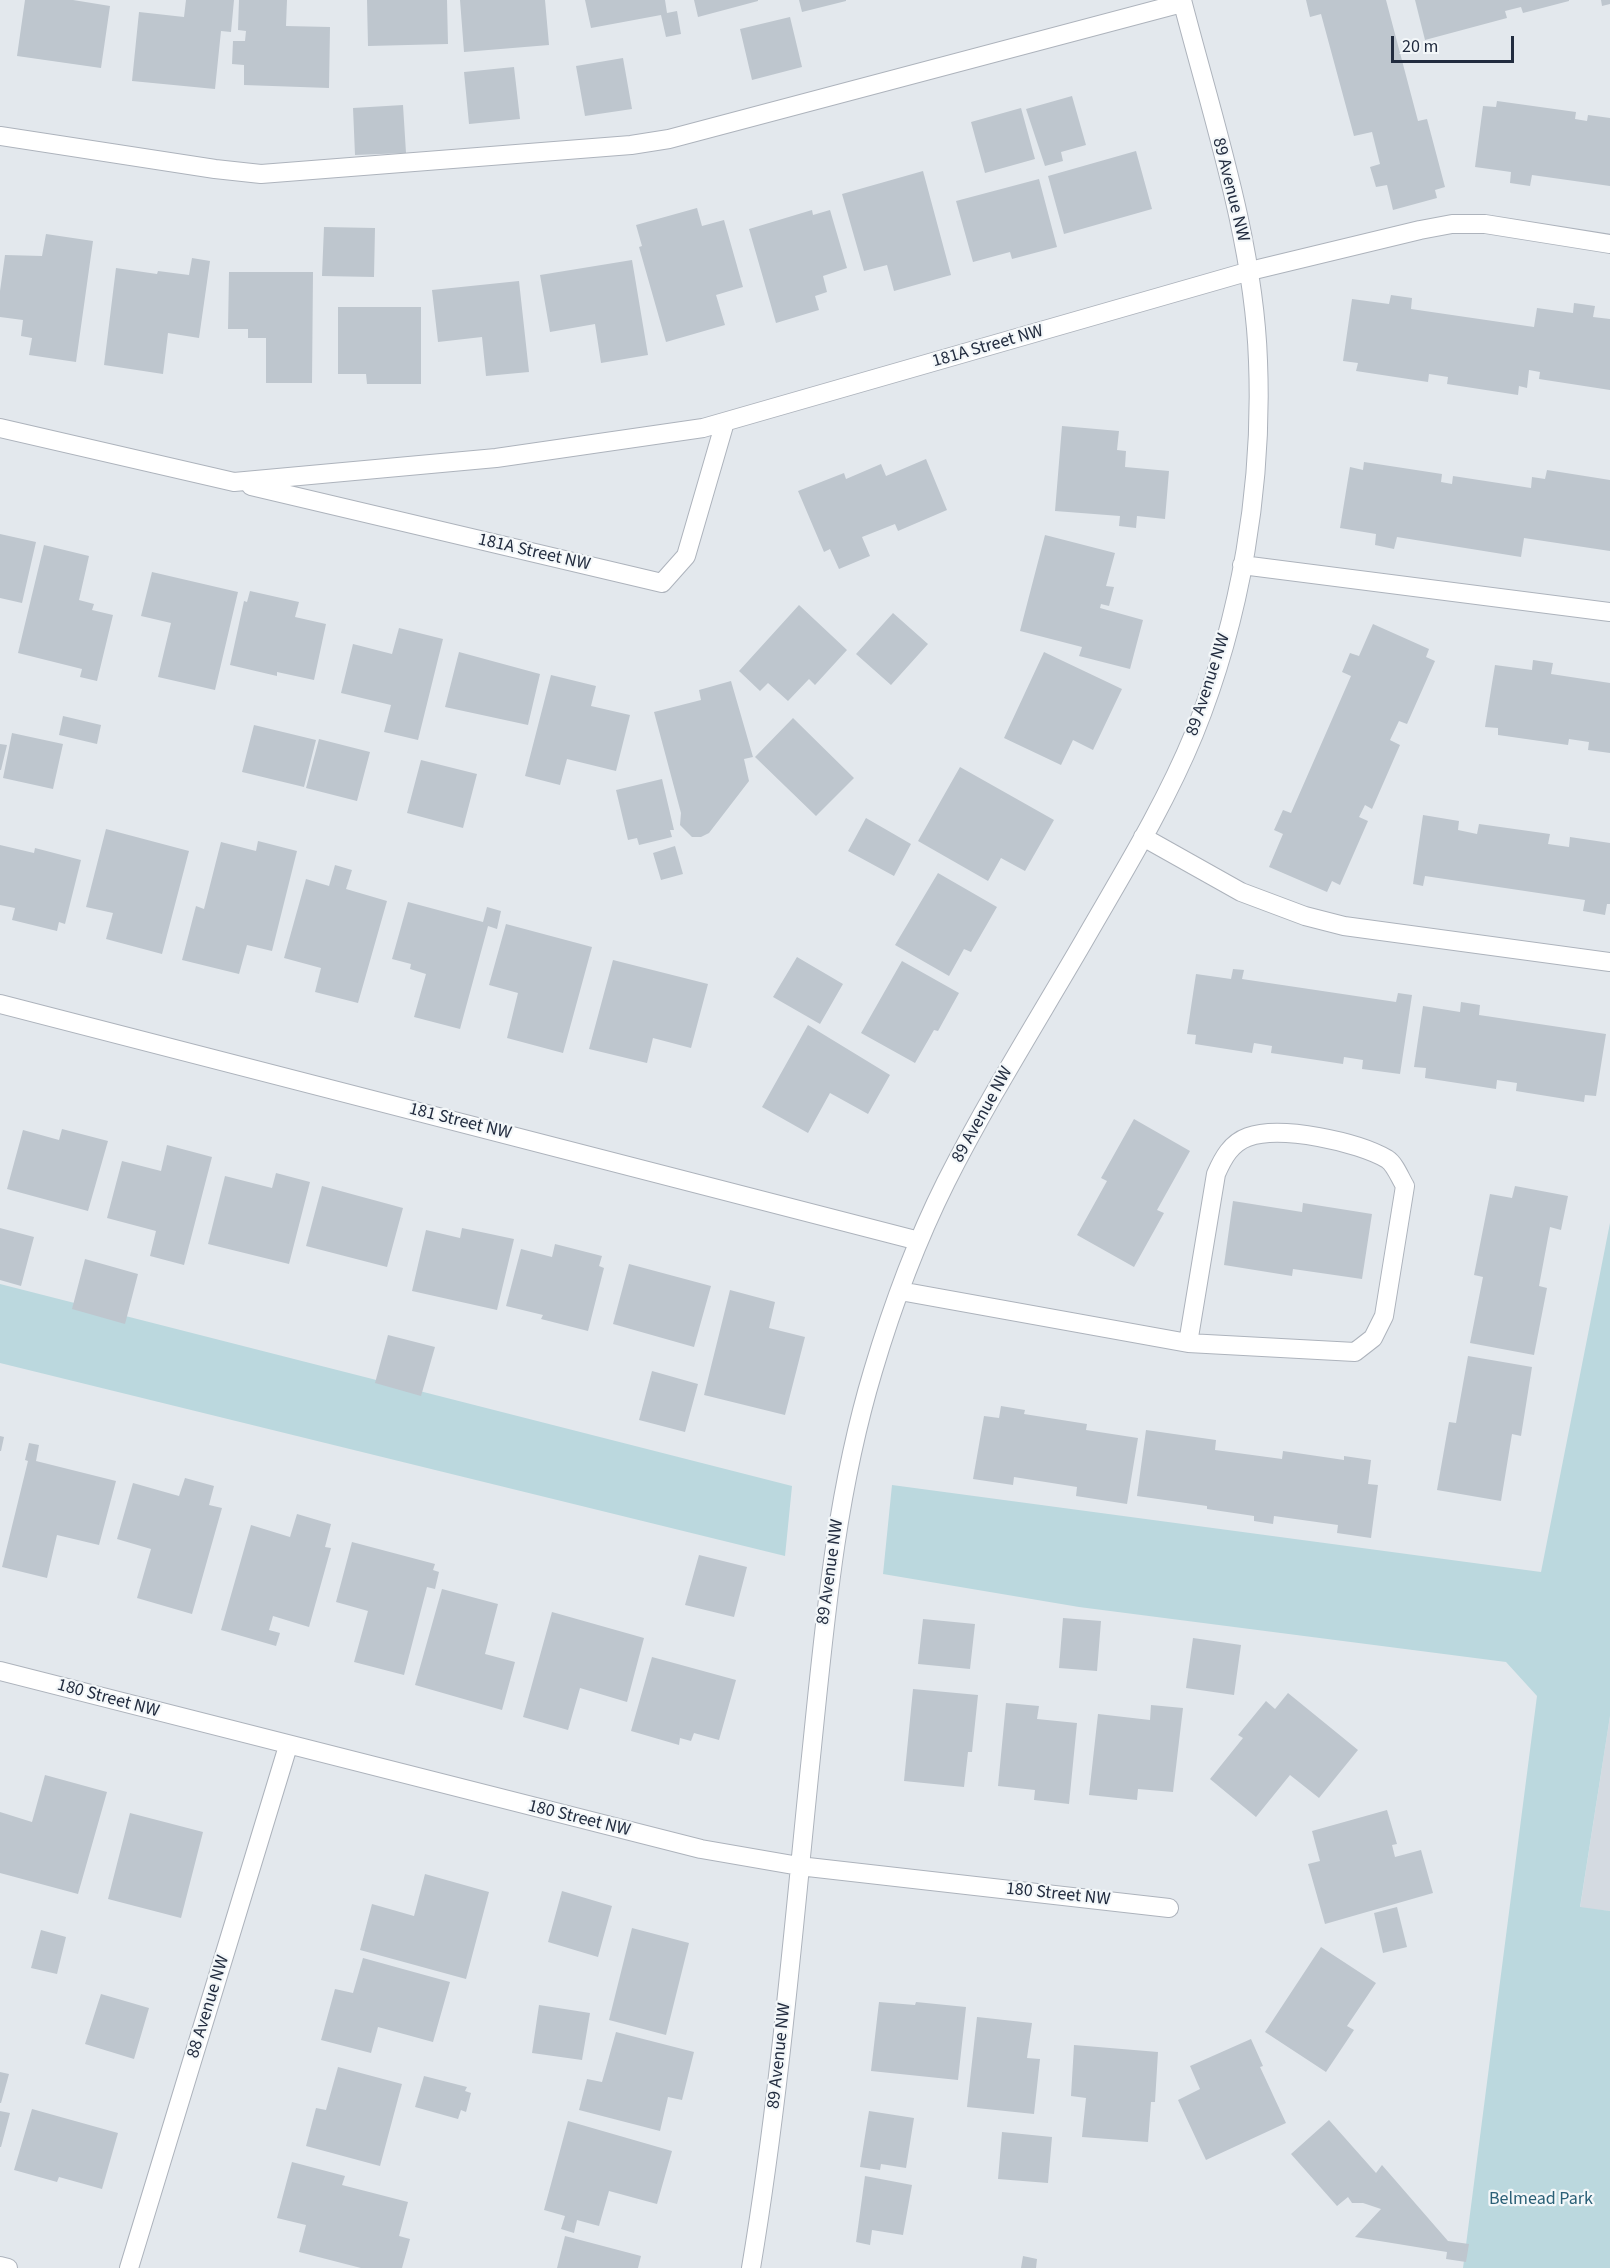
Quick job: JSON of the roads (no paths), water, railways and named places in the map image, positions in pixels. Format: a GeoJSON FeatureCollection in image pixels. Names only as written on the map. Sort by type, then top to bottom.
{"type":"FeatureCollection","features":[{"type":"Feature","properties":{"kind":"street"},"geometry":{"type":"LineString","coordinates":[[0,136],[261,174],[631,145],[669,139],[1182,1]]}},
{"type":"Feature","properties":{"kind":"street","name":"89 Avenue NW"},"geometry":{"type":"LineString","coordinates":[[752,2268],[775,2106],[837,1521],[853,1442],[873,1370],[919,1241],[970,1137],[1143,837],[1193,736],[1215,677],[1242,565],[1254,488],[1259,417],[1258,355],[1250,271],[1182,1]]}},
{"type":"Feature","properties":{"kind":"street","name":"181A Street NW"},"geometry":{"type":"LineString","coordinates":[[234,482],[496,458],[704,428],[1250,271],[1452,224],[1517,228],[1610,244]]}},
{"type":"Feature","properties":{"kind":"street","name":"181A Street NW"},"geometry":{"type":"LineString","coordinates":[[0,428],[662,583],[686,556],[725,422]]}},
{"type":"Feature","properties":{"kind":"street"},"geometry":{"type":"LineString","coordinates":[[1242,565],[1610,612]]}},
{"type":"Feature","properties":{"kind":"street"},"geometry":{"type":"LineString","coordinates":[[1143,837],[1240,892],[1305,916],[1344,926],[1610,962]]}},
{"type":"Feature","properties":{"kind":"street","name":"181 Street NW"},"geometry":{"type":"LineString","coordinates":[[0,1004],[919,1241]]}},
{"type":"Feature","properties":{"kind":"street"},"geometry":{"type":"LineString","coordinates":[[900,1291],[1188,1343],[1354,1352],[1373,1338],[1384,1316],[1405,1186],[1389,1160],[1355,1146],[1282,1132],[1248,1137],[1226,1153],[1216,1174],[1188,1343]]}},
{"type":"Feature","properties":{"kind":"street","name":"180 Street NW"},"geometry":{"type":"LineString","coordinates":[[0,1671],[701,1850],[799,1866],[1169,1908]]}},
{"type":"Feature","properties":{"kind":"street","name":"88 Avenue NW"},"geometry":{"type":"LineString","coordinates":[[129,2268],[288,1746]]}},
{"type":"Feature","properties":{"kind":"street"},"geometry":{"type":"LineString","coordinates":[[0,2266],[8,2268]]}},
{"type":"Feature","properties":{"kind":"park label","name":"Belmead Park"},"geometry":{"type":"Point","coordinates":[1541,2200]}}]}
